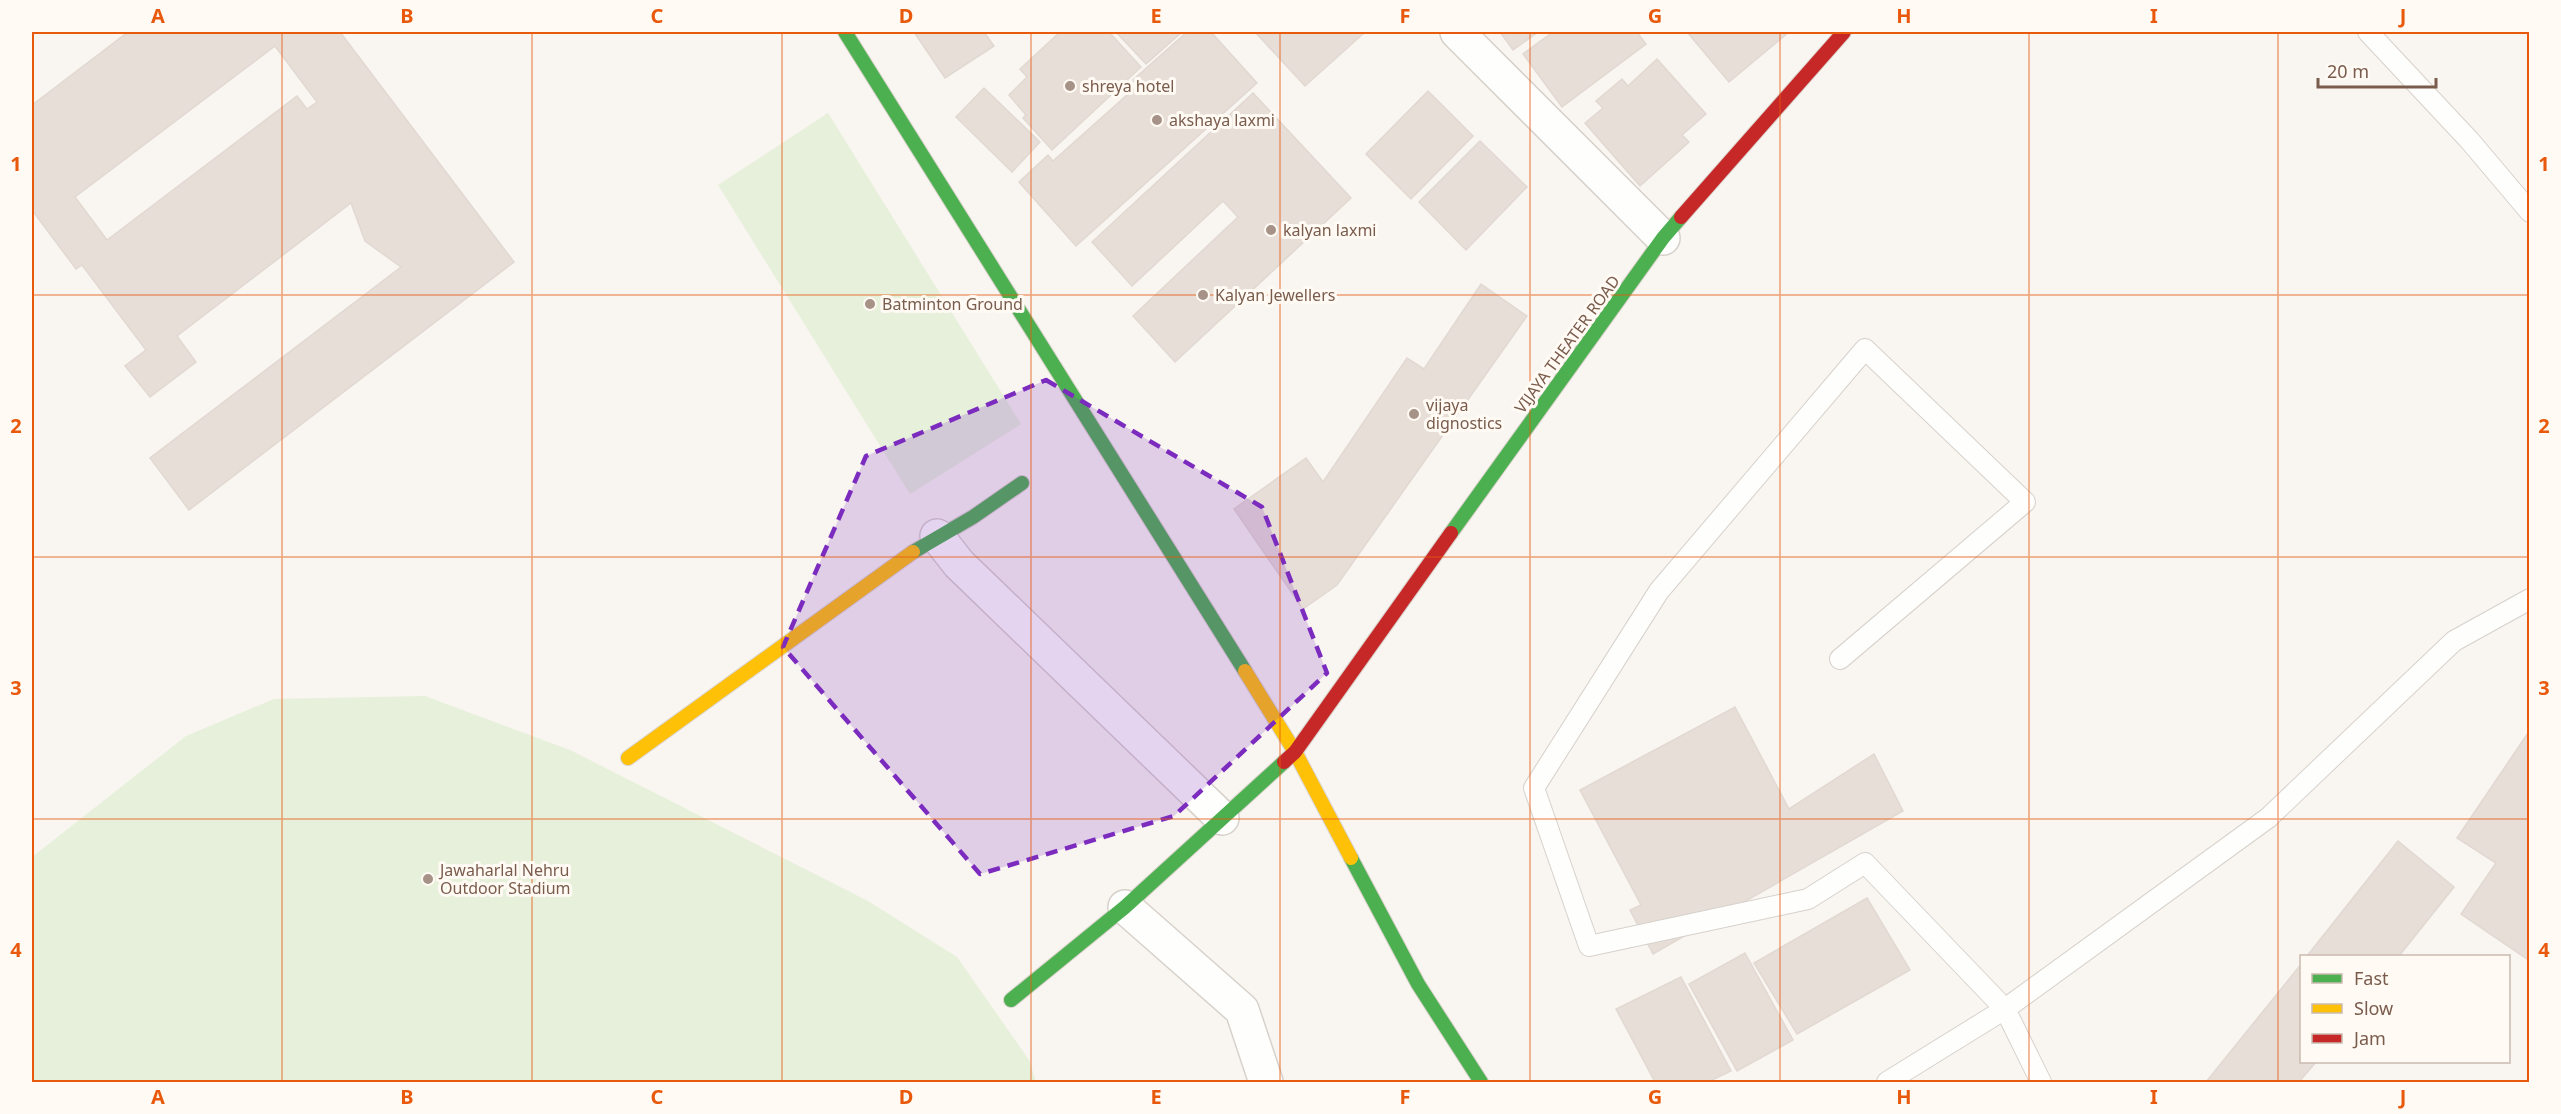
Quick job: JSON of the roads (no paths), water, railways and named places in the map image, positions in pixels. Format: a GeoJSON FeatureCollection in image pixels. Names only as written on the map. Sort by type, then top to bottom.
{"type":"FeatureCollection","features":[{"type":"Feature","properties":{"kind":"street"},"geometry":{"type":"LineString","coordinates":[[845,32],[1295,752],[1418,984],[1482,1083]]}},
{"type":"Feature","properties":{"kind":"street"},"geometry":{"type":"LineString","coordinates":[[1457,32],[1663,238]]}},
{"type":"Feature","properties":{"kind":"street","name":"VIJAYA THEATER ROAD"},"geometry":{"type":"LineString","coordinates":[[1011,1000],[1125,907],[1295,752],[1663,238],[1844,32]]}},
{"type":"Feature","properties":{"kind":"street"},"geometry":{"type":"LineString","coordinates":[[628,758],[937,536],[973,517],[1022,483]]}},
{"type":"Feature","properties":{"kind":"street"},"geometry":{"type":"LineString","coordinates":[[937,536],[959,564],[1222,818]]}},
{"type":"Feature","properties":{"kind":"street"},"geometry":{"type":"LineString","coordinates":[[1125,907],[1242,1010],[1266,1083]]}},
{"type":"Feature","properties":{"kind":"lane"},"geometry":{"type":"LineString","coordinates":[[2368,32],[2470,141],[2529,212]]}},
{"type":"Feature","properties":{"kind":"lane"},"geometry":{"type":"LineString","coordinates":[[1840,659],[2025,502],[1865,349],[1659,591],[1534,788],[1589,946],[1808,899],[1865,863],[2005,1009],[2041,1083]]}},
{"type":"Feature","properties":{"kind":"lane"},"geometry":{"type":"LineString","coordinates":[[1887,1083],[2005,1009],[2268,818],[2454,641],[2529,599]]}},
{"type":"Feature","properties":{"kind":"place","name":"shreya hotel"},"geometry":{"type":"Point","coordinates":[1070,86]}},
{"type":"Feature","properties":{"kind":"place","name":"akshaya laxmi"},"geometry":{"type":"Point","coordinates":[1157,120]}},
{"type":"Feature","properties":{"kind":"place","name":"kalyan laxmi"},"geometry":{"type":"Point","coordinates":[1271,230]}},
{"type":"Feature","properties":{"kind":"place","name":"Kalyan Jewellers"},"geometry":{"type":"Point","coordinates":[1203,295]}},
{"type":"Feature","properties":{"kind":"place","name":"Batminton Ground"},"geometry":{"type":"Point","coordinates":[870,304]}},
{"type":"Feature","properties":{"kind":"place","name":"vijaya dignostics"},"geometry":{"type":"Point","coordinates":[1414,414]}},
{"type":"Feature","properties":{"kind":"place","name":"Jawaharlal Nehru Outdoor Stadium"},"geometry":{"type":"Point","coordinates":[428,879]}}]}
